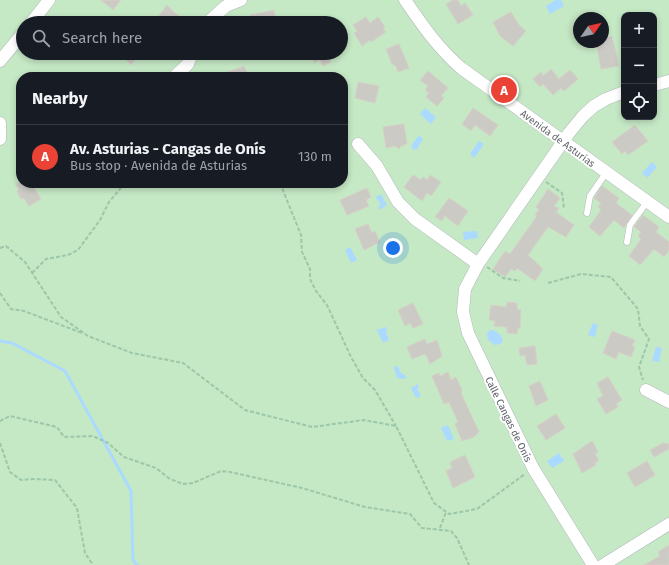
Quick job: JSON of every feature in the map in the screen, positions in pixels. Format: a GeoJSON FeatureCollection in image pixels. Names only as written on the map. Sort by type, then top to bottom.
{"type":"FeatureCollection","features":[{"type":"Feature","properties":{"kind":"street"},"geometry":{"type":"LineString","coordinates":[[36,16],[49,0]]}},
{"type":"Feature","properties":{"kind":"street"},"geometry":{"type":"LineString","coordinates":[[215,16],[226,6],[241,0]]}},
{"type":"Feature","properties":{"kind":"street","name":"Avenida de Asturias"},"geometry":{"type":"LineString","coordinates":[[405,0],[426,32],[443,52],[499,96],[669,217]]}},
{"type":"Feature","properties":{"kind":"street"},"geometry":{"type":"LineString","coordinates":[[0,61],[16,42]]}},
{"type":"Feature","properties":{"kind":"street"},"geometry":{"type":"LineString","coordinates":[[179,72],[188,64],[189,60]]}},
{"type":"Feature","properties":{"kind":"street"},"geometry":{"type":"LineString","coordinates":[[657,84],[669,81]]}},
{"type":"Feature","properties":{"kind":"street","name":"Calle Cangas de Onís"},"geometry":{"type":"LineString","coordinates":[[593,565],[533,468],[468,334],[462,312],[465,289],[479,263],[563,142],[583,116],[594,106],[621,93]]}},
{"type":"Feature","properties":{"kind":"street"},"geometry":{"type":"LineString","coordinates":[[0,123],[0,139]]}},
{"type":"Feature","properties":{"kind":"street"},"geometry":{"type":"LineString","coordinates":[[358,144],[377,166],[398,202],[415,219],[479,263]]}},
{"type":"Feature","properties":{"kind":"street"},"geometry":{"type":"LineString","coordinates":[[646,390],[669,402]]}},
{"type":"Feature","properties":{"kind":"street"},"geometry":{"type":"LineString","coordinates":[[603,565],[669,524]]}},
{"type":"Feature","properties":{"kind":"lane"},"geometry":{"type":"LineString","coordinates":[[587,213],[590,196],[606,173]]}},
{"type":"Feature","properties":{"kind":"lane"},"geometry":{"type":"LineString","coordinates":[[627,242],[630,225],[647,202]]}},
{"type":"Feature","properties":{"kind":"path"},"geometry":{"type":"LineString","coordinates":[[539,177],[562,193],[564,208]]}},
{"type":"Feature","properties":{"kind":"path"},"geometry":{"type":"LineString","coordinates":[[32,273],[46,259],[68,255],[78,250],[100,220],[109,202],[121,188]]}},
{"type":"Feature","properties":{"kind":"path"},"geometry":{"type":"LineString","coordinates":[[282,188],[301,235],[302,252],[310,269],[310,279],[316,291],[327,305],[363,378],[375,390],[396,426],[434,503],[449,514],[477,509],[533,468]]}},
{"type":"Feature","properties":{"kind":"path"},"geometry":{"type":"LineString","coordinates":[[0,248],[6,246],[25,262],[61,317],[84,334]]}},
{"type":"Feature","properties":{"kind":"path"},"geometry":{"type":"LineString","coordinates":[[479,263],[503,278],[520,281]]}},
{"type":"Feature","properties":{"kind":"path"},"geometry":{"type":"LineString","coordinates":[[548,283],[581,274],[611,277],[638,309],[640,326],[649,339],[639,367],[646,390]]}},
{"type":"Feature","properties":{"kind":"path"},"geometry":{"type":"LineString","coordinates":[[0,293],[11,309],[24,311],[63,328],[84,334],[132,352],[183,363],[245,410],[312,427],[364,420],[396,426]]}},
{"type":"Feature","properties":{"kind":"path"},"geometry":{"type":"LineString","coordinates":[[0,421],[10,416],[57,427],[64,437],[93,436],[108,443],[124,457],[156,468],[170,479],[183,484],[193,482],[221,471],[230,472],[302,488],[365,507],[410,514],[422,528],[440,528],[451,530],[457,538],[469,565]]}},
{"type":"Feature","properties":{"kind":"path"},"geometry":{"type":"LineString","coordinates":[[0,443],[10,472],[21,480],[55,480],[77,508],[85,553],[94,565]]}},
{"type":"Feature","properties":{"kind":"path"},"geometry":{"type":"LineString","coordinates":[[440,528],[446,512]]}},
{"type":"Feature","properties":{"kind":"green space"},"geometry":{"type":"Polygon","coordinates":[[[0,0],[669,0],[669,565],[0,565],[0,0]]]}},
{"type":"Feature","properties":{"kind":"water"},"geometry":{"type":"Polygon","coordinates":[[[556,0],[561,0],[564,6],[550,14],[546,6],[556,0]]]}},
{"type":"Feature","properties":{"kind":"water"},"geometry":{"type":"Polygon","coordinates":[[[425,108],[436,117],[431,124],[420,114],[425,108]]]}},
{"type":"Feature","properties":{"kind":"water"},"geometry":{"type":"Polygon","coordinates":[[[419,135],[423,139],[417,149],[414,150],[411,146],[419,135]]]}},
{"type":"Feature","properties":{"kind":"water"},"geometry":{"type":"Polygon","coordinates":[[[479,141],[484,144],[474,158],[470,154],[479,141]]]}},
{"type":"Feature","properties":{"kind":"water"},"geometry":{"type":"Polygon","coordinates":[[[652,162],[657,167],[647,178],[642,173],[652,162]]]}},
{"type":"Feature","properties":{"kind":"water"},"geometry":{"type":"Polygon","coordinates":[[[381,194],[387,205],[379,210],[378,207],[381,205],[376,197],[381,194]]]}},
{"type":"Feature","properties":{"kind":"water"},"geometry":{"type":"Polygon","coordinates":[[[477,231],[478,238],[464,240],[463,232],[477,231]]]}},
{"type":"Feature","properties":{"kind":"water"},"geometry":{"type":"Polygon","coordinates":[[[350,247],[357,260],[351,263],[345,250],[350,247]]]}},
{"type":"Feature","properties":{"kind":"water"},"geometry":{"type":"Polygon","coordinates":[[[593,323],[598,325],[595,337],[588,335],[593,323]]]}},
{"type":"Feature","properties":{"kind":"water"},"geometry":{"type":"Polygon","coordinates":[[[386,327],[389,340],[383,343],[377,330],[386,327]]]}},
{"type":"Feature","properties":{"kind":"water"},"geometry":{"type":"Polygon","coordinates":[[[490,330],[496,332],[502,337],[503,341],[500,344],[495,345],[488,340],[487,334],[490,330]]]}},
{"type":"Feature","properties":{"kind":"water"},"geometry":{"type":"Polygon","coordinates":[[[656,347],[662,348],[659,362],[652,361],[656,347]]]}},
{"type":"Feature","properties":{"kind":"water"},"geometry":{"type":"Polygon","coordinates":[[[395,366],[398,366],[400,372],[406,376],[406,379],[397,378],[394,368],[395,366]]]}},
{"type":"Feature","properties":{"kind":"water"},"geometry":{"type":"Polygon","coordinates":[[[418,384],[419,386],[417,388],[421,396],[416,398],[411,388],[418,384]]]}},
{"type":"Feature","properties":{"kind":"water"},"geometry":{"type":"Polygon","coordinates":[[[448,425],[454,439],[447,441],[441,428],[448,425]]]}},
{"type":"Feature","properties":{"kind":"water"},"geometry":{"type":"Polygon","coordinates":[[[559,453],[564,461],[552,468],[547,461],[559,453]]]}},
{"type":"Feature","properties":{"kind":"building"},"geometry":{"type":"Polygon","coordinates":[[[101,0],[121,0],[113,10],[101,0]]]}},
{"type":"Feature","properties":{"kind":"building"},"geometry":{"type":"Polygon","coordinates":[[[453,0],[458,0],[461,6],[465,3],[473,15],[458,24],[446,4],[453,0]]]}},
{"type":"Feature","properties":{"kind":"building"},"geometry":{"type":"Polygon","coordinates":[[[167,5],[179,16],[159,16],[167,5]]]}},
{"type":"Feature","properties":{"kind":"building"},"geometry":{"type":"Polygon","coordinates":[[[274,10],[275,16],[250,16],[274,10]]]}},
{"type":"Feature","properties":{"kind":"building"},"geometry":{"type":"Polygon","coordinates":[[[511,12],[519,25],[526,31],[513,46],[500,36],[493,22],[511,12]]]}},
{"type":"Feature","properties":{"kind":"building"},"geometry":{"type":"Polygon","coordinates":[[[366,17],[370,23],[378,17],[385,27],[383,28],[386,32],[362,46],[354,33],[357,31],[353,25],[366,17]]]}},
{"type":"Feature","properties":{"kind":"building"},"geometry":{"type":"Polygon","coordinates":[[[612,36],[619,66],[601,69],[597,48],[609,48],[609,37],[612,36]]]}},
{"type":"Feature","properties":{"kind":"building"},"geometry":{"type":"Polygon","coordinates":[[[399,44],[409,68],[398,72],[396,66],[392,64],[386,49],[399,44]]]}},
{"type":"Feature","properties":{"kind":"building"},"geometry":{"type":"Polygon","coordinates":[[[126,60],[135,60],[131,65],[126,60]]]}},
{"type":"Feature","properties":{"kind":"building"},"geometry":{"type":"Polygon","coordinates":[[[313,60],[320,60],[314,63],[313,60]]]}},
{"type":"Feature","properties":{"kind":"building"},"geometry":{"type":"Polygon","coordinates":[[[320,60],[330,60],[331,62],[323,66],[320,60]]]}},
{"type":"Feature","properties":{"kind":"building"},"geometry":{"type":"Polygon","coordinates":[[[244,66],[247,72],[228,72],[244,66]]]}},
{"type":"Feature","properties":{"kind":"building"},"geometry":{"type":"Polygon","coordinates":[[[551,69],[559,79],[570,70],[578,79],[564,91],[561,88],[553,95],[543,84],[540,87],[533,79],[541,72],[543,76],[551,69]]]}},
{"type":"Feature","properties":{"kind":"building"},"geometry":{"type":"Polygon","coordinates":[[[428,71],[448,88],[441,96],[444,98],[437,106],[426,97],[429,93],[425,90],[428,86],[420,80],[428,71]]]}},
{"type":"Feature","properties":{"kind":"building"},"geometry":{"type":"Polygon","coordinates":[[[358,82],[379,86],[375,103],[355,98],[358,82]]]}},
{"type":"Feature","properties":{"kind":"building"},"geometry":{"type":"Polygon","coordinates":[[[473,108],[498,125],[490,136],[475,125],[471,131],[462,124],[473,108]]]}},
{"type":"Feature","properties":{"kind":"building"},"geometry":{"type":"Polygon","coordinates":[[[404,124],[407,144],[401,146],[399,149],[395,146],[386,148],[383,127],[404,124]]]}},
{"type":"Feature","properties":{"kind":"building"},"geometry":{"type":"Polygon","coordinates":[[[635,125],[648,141],[628,155],[625,151],[622,154],[612,142],[635,125]]]}},
{"type":"Feature","properties":{"kind":"building"},"geometry":{"type":"Polygon","coordinates":[[[413,175],[421,180],[423,177],[428,180],[430,175],[441,182],[431,196],[427,193],[422,201],[404,187],[413,175]]]}},
{"type":"Feature","properties":{"kind":"building"},"geometry":{"type":"Polygon","coordinates":[[[602,186],[619,198],[616,203],[632,215],[624,228],[614,220],[600,236],[589,227],[601,210],[598,207],[601,203],[594,198],[602,186]]]}},
{"type":"Feature","properties":{"kind":"building"},"geometry":{"type":"Polygon","coordinates":[[[18,188],[34,188],[41,199],[29,206],[24,198],[21,199],[17,191],[19,190],[18,188]]]}},
{"type":"Feature","properties":{"kind":"building"},"geometry":{"type":"Polygon","coordinates":[[[367,188],[371,197],[366,200],[369,206],[347,215],[340,200],[367,188]]]}},
{"type":"Feature","properties":{"kind":"building"},"geometry":{"type":"Polygon","coordinates":[[[548,189],[560,198],[554,206],[559,209],[556,212],[574,225],[566,237],[548,227],[528,255],[543,269],[535,281],[517,268],[515,271],[511,269],[505,277],[493,269],[505,251],[510,254],[537,216],[535,215],[539,210],[536,207],[548,189]]]}},
{"type":"Feature","properties":{"kind":"building"},"geometry":{"type":"Polygon","coordinates":[[[449,198],[468,211],[458,226],[445,216],[442,221],[435,217],[449,198]]]}},
{"type":"Feature","properties":{"kind":"building"},"geometry":{"type":"Polygon","coordinates":[[[643,215],[659,227],[656,232],[669,242],[669,250],[664,257],[654,249],[640,265],[629,256],[641,239],[638,236],[641,232],[634,227],[643,215]]]}},
{"type":"Feature","properties":{"kind":"building"},"geometry":{"type":"Polygon","coordinates":[[[368,224],[372,233],[375,231],[380,242],[364,250],[355,229],[368,224]]]}},
{"type":"Feature","properties":{"kind":"building"},"geometry":{"type":"Polygon","coordinates":[[[507,302],[517,303],[517,309],[521,310],[520,328],[518,328],[517,334],[507,333],[507,327],[494,326],[495,321],[489,320],[491,305],[506,307],[507,302]]]}},
{"type":"Feature","properties":{"kind":"building"},"geometry":{"type":"Polygon","coordinates":[[[413,303],[423,324],[413,328],[410,323],[405,326],[398,310],[413,303]]]}},
{"type":"Feature","properties":{"kind":"building"},"geometry":{"type":"Polygon","coordinates":[[[612,331],[635,340],[632,346],[635,347],[631,357],[619,352],[616,359],[603,353],[612,331]]]}},
{"type":"Feature","properties":{"kind":"building"},"geometry":{"type":"Polygon","coordinates":[[[425,339],[427,344],[437,340],[442,356],[430,364],[426,355],[424,354],[412,359],[407,347],[425,339]]]}},
{"type":"Feature","properties":{"kind":"building"},"geometry":{"type":"Polygon","coordinates":[[[535,346],[537,364],[527,365],[525,355],[520,356],[519,348],[535,346]]]}},
{"type":"Feature","properties":{"kind":"building"},"geometry":{"type":"Polygon","coordinates":[[[448,372],[451,380],[456,377],[462,390],[461,393],[479,432],[474,437],[462,441],[455,424],[458,422],[449,402],[444,404],[432,376],[439,373],[440,376],[448,372]]]}},
{"type":"Feature","properties":{"kind":"building"},"geometry":{"type":"Polygon","coordinates":[[[608,377],[622,400],[616,404],[618,407],[606,414],[597,399],[603,396],[597,383],[608,377]]]}},
{"type":"Feature","properties":{"kind":"building"},"geometry":{"type":"Polygon","coordinates":[[[540,381],[548,400],[536,406],[529,386],[540,381]]]}},
{"type":"Feature","properties":{"kind":"building"},"geometry":{"type":"Polygon","coordinates":[[[556,414],[565,428],[546,440],[537,426],[556,414]]]}},
{"type":"Feature","properties":{"kind":"building"},"geometry":{"type":"Polygon","coordinates":[[[592,441],[598,452],[595,454],[599,460],[595,463],[596,465],[582,473],[573,454],[592,441]]]}},
{"type":"Feature","properties":{"kind":"building"},"geometry":{"type":"Polygon","coordinates":[[[663,443],[669,444],[669,449],[654,457],[650,450],[663,443]]]}},
{"type":"Feature","properties":{"kind":"building"},"geometry":{"type":"Polygon","coordinates":[[[465,455],[475,477],[453,488],[446,471],[452,468],[450,462],[465,455]]]}},
{"type":"Feature","properties":{"kind":"building"},"geometry":{"type":"Polygon","coordinates":[[[647,461],[655,475],[635,487],[627,473],[647,461]]]}},
{"type":"Feature","properties":{"kind":"building"},"geometry":{"type":"Polygon","coordinates":[[[669,545],[669,565],[644,565],[660,556],[658,552],[669,545]]]}},
{"type":"Feature","properties":{"kind":"waterway"},"geometry":{"type":"LineString","coordinates":[[0,341],[12,343],[65,371],[131,491],[133,560],[137,565]]}},
{"type":"Feature","properties":{"kind":"place","name":"Av. Asturias - Cangas de Onís"},"geometry":{"type":"Point","coordinates":[504,90]}}]}
